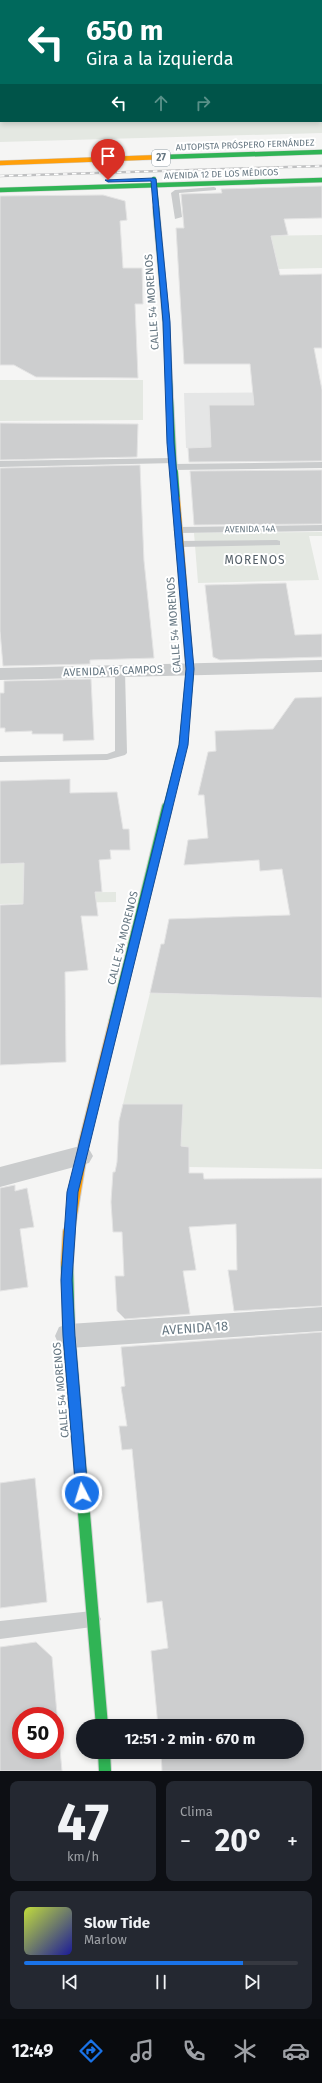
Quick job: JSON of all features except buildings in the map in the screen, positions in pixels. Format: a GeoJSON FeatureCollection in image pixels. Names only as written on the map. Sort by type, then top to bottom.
{"type":"FeatureCollection","features":[{"type":"Feature","properties":{"kind":"main road","name":"AUTOPISTA PRÓSPERO FERNÁNDEZ"},"geometry":{"type":"LineString","coordinates":[[0,163],[322,152]]}},
{"type":"Feature","properties":{"kind":"main road","name":"AVENIDA 12 DE LOS MÉDICOS"},"geometry":{"type":"LineString","coordinates":[[0,190],[322,174]]}},
{"type":"Feature","properties":{"kind":"main road","name":"AVENIDA 12 DE LOS MÉDICOS"},"geometry":{"type":"LineString","coordinates":[[0,182],[154,183],[322,180]]}},
{"type":"Feature","properties":{"kind":"main road","name":"CALLE 54 MORENOS"},"geometry":{"type":"LineString","coordinates":[[101,1719],[69,1336],[66,1280],[69,1232],[73,1192],[80,1156],[183,745],[190,669],[173,464],[166,322],[154,183]]}},
{"type":"Feature","properties":{"kind":"main road"},"geometry":{"type":"LineString","coordinates":[[104,1759],[105,1771]]}},
{"type":"Feature","properties":{"kind":"street","name":"AVENIDA 16 CAMPOS"},"geometry":{"type":"LineString","coordinates":[[0,674],[322,666]]}},
{"type":"Feature","properties":{"kind":"street"},"geometry":{"type":"LineString","coordinates":[[0,1177],[80,1156]]}},
{"type":"Feature","properties":{"kind":"street","name":"AVENIDA 18"},"geometry":{"type":"LineString","coordinates":[[69,1336],[322,1320]]}},
{"type":"Feature","properties":{"kind":"lane"},"geometry":{"type":"LineString","coordinates":[[178,217],[177,191],[214,190]]}},
{"type":"Feature","properties":{"kind":"lane"},"geometry":{"type":"LineString","coordinates":[[0,464],[322,465]]}},
{"type":"Feature","properties":{"kind":"lane","name":"AVENIDA 14A"},"geometry":{"type":"LineString","coordinates":[[178,530],[322,528]]}},
{"type":"Feature","properties":{"kind":"lane"},"geometry":{"type":"LineString","coordinates":[[179,544],[277,543]]}},
{"type":"Feature","properties":{"kind":"lane"},"geometry":{"type":"LineString","coordinates":[[0,759],[107,757],[121,752],[120,671]]}},
{"type":"Feature","properties":{"kind":"lane"},"geometry":{"type":"LineString","coordinates":[[0,1630],[92,1619]]}},
{"type":"Feature","properties":{"kind":"shaded area"},"geometry":{"type":"Polygon","coordinates":[[[0,122],[322,122],[322,133],[0,142],[0,122]]]}},
{"type":"Feature","properties":{"kind":"shaded area"},"geometry":{"type":"Polygon","coordinates":[[[322,235],[322,268],[278,269],[177,237],[322,235]]]}},
{"type":"Feature","properties":{"kind":"shaded area"},"geometry":{"type":"Polygon","coordinates":[[[0,380],[143,380],[143,420],[0,421],[0,380]]]}},
{"type":"Feature","properties":{"kind":"shaded area"},"geometry":{"type":"Polygon","coordinates":[[[322,392],[322,446],[186,448],[184,393],[322,392]]]}},
{"type":"Feature","properties":{"kind":"shaded area"},"geometry":{"type":"Polygon","coordinates":[[[322,532],[322,536],[309,536],[319,580],[198,583],[194,533],[322,532]]]}},
{"type":"Feature","properties":{"kind":"shaded area"},"geometry":{"type":"Polygon","coordinates":[[[24,863],[23,893],[116,892],[116,902],[0,904],[0,864],[24,863]]]}},
{"type":"Feature","properties":{"kind":"shaded area"},"geometry":{"type":"Polygon","coordinates":[[[150,993],[322,998],[322,1169],[189,1167],[189,1147],[181,1146],[182,1104],[123,1104],[150,993]]]}},
{"type":"Feature","properties":{"kind":"railway"},"geometry":{"type":"LineString","coordinates":[[0,176],[322,166]]}},
{"type":"Feature","properties":{"kind":"traffic: fast"},"geometry":{"type":"LineString","coordinates":[[163,157],[322,152]]}},
{"type":"Feature","properties":{"kind":"traffic: fast"},"geometry":{"type":"LineString","coordinates":[[154,179],[166,322],[171,443],[176,499]]}},
{"type":"Feature","properties":{"kind":"traffic: fast"},"geometry":{"type":"LineString","coordinates":[[0,190],[322,180]]}},
{"type":"Feature","properties":{"kind":"traffic: fast"},"geometry":{"type":"LineString","coordinates":[[114,1022],[183,745],[190,672]]}},
{"type":"Feature","properties":{"kind":"traffic: fast"},"geometry":{"type":"LineString","coordinates":[[67,1264],[69,1336],[101,1719]]}},
{"type":"Feature","properties":{"kind":"traffic: fast"},"geometry":{"type":"LineString","coordinates":[[104,1759],[105,1771]]}},
{"type":"Feature","properties":{"kind":"traffic: slow"},"geometry":{"type":"LineString","coordinates":[[0,163],[163,157]]}},
{"type":"Feature","properties":{"kind":"traffic: slow"},"geometry":{"type":"LineString","coordinates":[[176,499],[190,672]]}},
{"type":"Feature","properties":{"kind":"traffic: slow"},"geometry":{"type":"LineString","coordinates":[[67,1264],[72,1202],[77,1172],[114,1022]]}},
{"type":"Feature","properties":{"kind":"district","name":"MORENOS"},"geometry":{"type":"Point","coordinates":[255,560]}},
{"type":"Feature","properties":{"kind":"route"},"geometry":{"type":"LineString","coordinates":[[82,1493],[69,1336],[66,1280],[73,1192],[80,1156],[144,906],[183,745],[190,669],[171,443],[166,322],[154,179],[108,180]]}}]}
